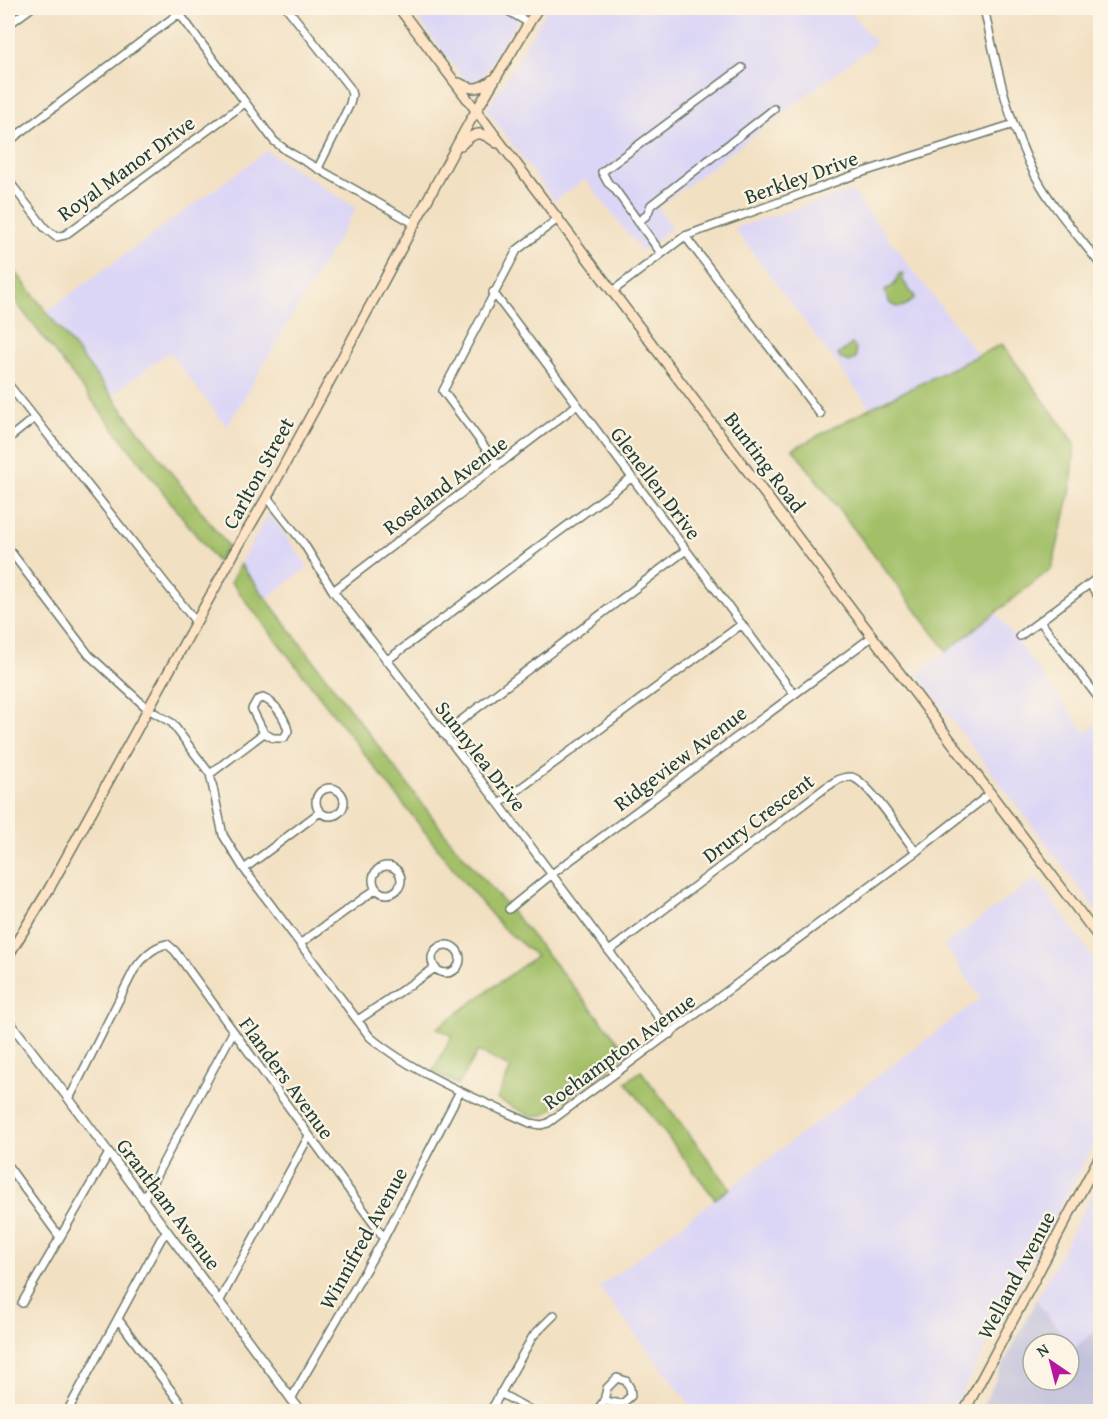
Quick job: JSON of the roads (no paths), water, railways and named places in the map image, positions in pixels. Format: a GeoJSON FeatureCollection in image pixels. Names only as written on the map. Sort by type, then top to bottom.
{"type":"FeatureCollection","features":[{"type":"Feature","properties":{"kind":"main road","name":"Bunting Road"},"geometry":{"type":"LineString","coordinates":[[399,8],[614,290],[1101,939]]}},
{"type":"Feature","properties":{"kind":"main road","name":"Carlton Street"},"geometry":{"type":"LineString","coordinates":[[8,956],[49,890],[267,497],[477,110],[538,8]]}},
{"type":"Feature","properties":{"kind":"main road"},"geometry":{"type":"LineString","coordinates":[[454,81],[469,89],[481,88],[497,76]]}},
{"type":"Feature","properties":{"kind":"main road"},"geometry":{"type":"LineString","coordinates":[[455,151],[470,136],[477,133],[485,134],[505,148]]}},
{"type":"Feature","properties":{"kind":"main road","name":"Welland Avenue"},"geometry":{"type":"LineString","coordinates":[[964,1412],[1101,1156]]}},
{"type":"Feature","properties":{"kind":"street"},"geometry":{"type":"LineString","coordinates":[[8,25],[31,8]]}},
{"type":"Feature","properties":{"kind":"street"},"geometry":{"type":"LineString","coordinates":[[8,142],[186,8]]}},
{"type":"Feature","properties":{"kind":"street"},"geometry":{"type":"LineString","coordinates":[[287,8],[350,88],[352,95],[350,104],[318,168]]}},
{"type":"Feature","properties":{"kind":"street"},"geometry":{"type":"LineString","coordinates":[[507,8],[529,23]]}},
{"type":"Feature","properties":{"kind":"street"},"geometry":{"type":"LineString","coordinates":[[984,8],[1014,124],[1035,174],[1101,264]]}},
{"type":"Feature","properties":{"kind":"street"},"geometry":{"type":"LineString","coordinates":[[179,13],[274,141],[287,151],[414,224]]}},
{"type":"Feature","properties":{"kind":"street"},"geometry":{"type":"LineString","coordinates":[[661,253],[602,172],[742,68]]}},
{"type":"Feature","properties":{"kind":"street","name":"Royal Manor Drive"},"geometry":{"type":"LineString","coordinates":[[8,180],[45,228],[56,237],[65,235],[244,103]]}},
{"type":"Feature","properties":{"kind":"street"},"geometry":{"type":"LineString","coordinates":[[638,222],[647,215],[651,205],[774,110]]}},
{"type":"Feature","properties":{"kind":"street","name":"Berkley Drive"},"geometry":{"type":"LineString","coordinates":[[614,290],[685,236],[857,174],[1014,124]]}},
{"type":"Feature","properties":{"kind":"street"},"geometry":{"type":"LineString","coordinates":[[498,465],[442,390],[517,250],[559,218]]}},
{"type":"Feature","properties":{"kind":"street"},"geometry":{"type":"LineString","coordinates":[[685,236],[820,414]]}},
{"type":"Feature","properties":{"kind":"street","name":"Glenellen Drive"},"geometry":{"type":"LineString","coordinates":[[493,292],[794,694]]}},
{"type":"Feature","properties":{"kind":"street"},"geometry":{"type":"LineString","coordinates":[[8,384],[33,419],[196,622]]}},
{"type":"Feature","properties":{"kind":"street","name":"Roseland Avenue"},"geometry":{"type":"LineString","coordinates":[[333,591],[577,405]]}},
{"type":"Feature","properties":{"kind":"street"},"geometry":{"type":"LineString","coordinates":[[8,439],[33,419]]}},
{"type":"Feature","properties":{"kind":"street"},"geometry":{"type":"LineString","coordinates":[[386,661],[631,478]]}},
{"type":"Feature","properties":{"kind":"street","name":"Sunnylea Drive"},"geometry":{"type":"LineString","coordinates":[[267,497],[304,543],[333,591],[499,804],[671,1034]]}},
{"type":"Feature","properties":{"kind":"street","name":"Roehampton Avenue"},"geometry":{"type":"LineString","coordinates":[[8,548],[89,655],[148,709],[172,723],[210,774],[223,835],[244,869],[370,1037],[386,1050],[460,1091],[530,1123],[541,1125],[548,1123],[916,852],[991,793]]}},
{"type":"Feature","properties":{"kind":"street"},"geometry":{"type":"LineString","coordinates":[[443,734],[686,550]]}},
{"type":"Feature","properties":{"kind":"street"},"geometry":{"type":"LineString","coordinates":[[1020,636],[1101,576]]}},
{"type":"Feature","properties":{"kind":"street"},"geometry":{"type":"LineString","coordinates":[[1090,584],[1101,598]]}},
{"type":"Feature","properties":{"kind":"street"},"geometry":{"type":"LineString","coordinates":[[1040,621],[1101,700]]}},
{"type":"Feature","properties":{"kind":"street"},"geometry":{"type":"LineString","coordinates":[[499,804],[742,624]]}},
{"type":"Feature","properties":{"kind":"street","name":"Ridgeview Avenue"},"geometry":{"type":"LineString","coordinates":[[508,909],[873,636]]}},
{"type":"Feature","properties":{"kind":"street"},"geometry":{"type":"LineString","coordinates":[[263,698],[270,701],[286,721],[288,731],[284,738],[273,738],[264,733],[252,709],[257,700],[263,698]]}},
{"type":"Feature","properties":{"kind":"street"},"geometry":{"type":"LineString","coordinates":[[8,710],[8,718]]}},
{"type":"Feature","properties":{"kind":"street"},"geometry":{"type":"LineString","coordinates":[[210,774],[264,733]]}},
{"type":"Feature","properties":{"kind":"street","name":"Drury Crescent"},"geometry":{"type":"LineString","coordinates":[[609,951],[841,778],[854,778],[866,786],[916,852]]}},
{"type":"Feature","properties":{"kind":"street"},"geometry":{"type":"LineString","coordinates":[[330,788],[339,792],[343,800],[340,812],[328,816],[320,812],[316,799],[321,791],[330,788]]}},
{"type":"Feature","properties":{"kind":"street"},"geometry":{"type":"LineString","coordinates":[[244,869],[320,812]]}},
{"type":"Feature","properties":{"kind":"street"},"geometry":{"type":"LineString","coordinates":[[386,866],[398,872],[401,879],[396,891],[384,894],[376,889],[374,878],[378,870],[386,866]]}},
{"type":"Feature","properties":{"kind":"street"},"geometry":{"type":"LineString","coordinates":[[301,943],[376,889]]}},
{"type":"Feature","properties":{"kind":"street","name":"Flanders Avenue"},"geometry":{"type":"LineString","coordinates":[[69,1099],[134,970],[145,956],[159,945],[167,944],[175,951],[384,1238]]}},
{"type":"Feature","properties":{"kind":"street"},"geometry":{"type":"LineString","coordinates":[[444,945],[456,950],[459,962],[455,970],[442,973],[435,968],[432,956],[436,948],[444,945]]}},
{"type":"Feature","properties":{"kind":"street"},"geometry":{"type":"LineString","coordinates":[[358,1020],[435,968]]}},
{"type":"Feature","properties":{"kind":"street","name":"Grantham Avenue"},"geometry":{"type":"LineString","coordinates":[[8,1020],[301,1412]]}},
{"type":"Feature","properties":{"kind":"street"},"geometry":{"type":"LineString","coordinates":[[143,1200],[233,1032]]}},
{"type":"Feature","properties":{"kind":"street","name":"Winnifred Avenue"},"geometry":{"type":"LineString","coordinates":[[291,1399],[384,1238],[460,1091]]}},
{"type":"Feature","properties":{"kind":"street"},"geometry":{"type":"LineString","coordinates":[[219,1302],[309,1136]]}},
{"type":"Feature","properties":{"kind":"street"},"geometry":{"type":"LineString","coordinates":[[22,1303],[109,1153]]}},
{"type":"Feature","properties":{"kind":"street"},"geometry":{"type":"LineString","coordinates":[[8,1166],[59,1236]]}},
{"type":"Feature","properties":{"kind":"street"},"geometry":{"type":"LineString","coordinates":[[68,1411],[160,1239],[167,1232]]}},
{"type":"Feature","properties":{"kind":"street"},"geometry":{"type":"LineString","coordinates":[[490,1412],[533,1336],[554,1315]]}},
{"type":"Feature","properties":{"kind":"street"},"geometry":{"type":"LineString","coordinates":[[118,1319],[187,1412]]}},
{"type":"Feature","properties":{"kind":"street"},"geometry":{"type":"LineString","coordinates":[[500,1393],[534,1412]]}},
{"type":"Feature","properties":{"kind":"street"},"geometry":{"type":"LineString","coordinates":[[596,1412],[604,1401]]}}]}
